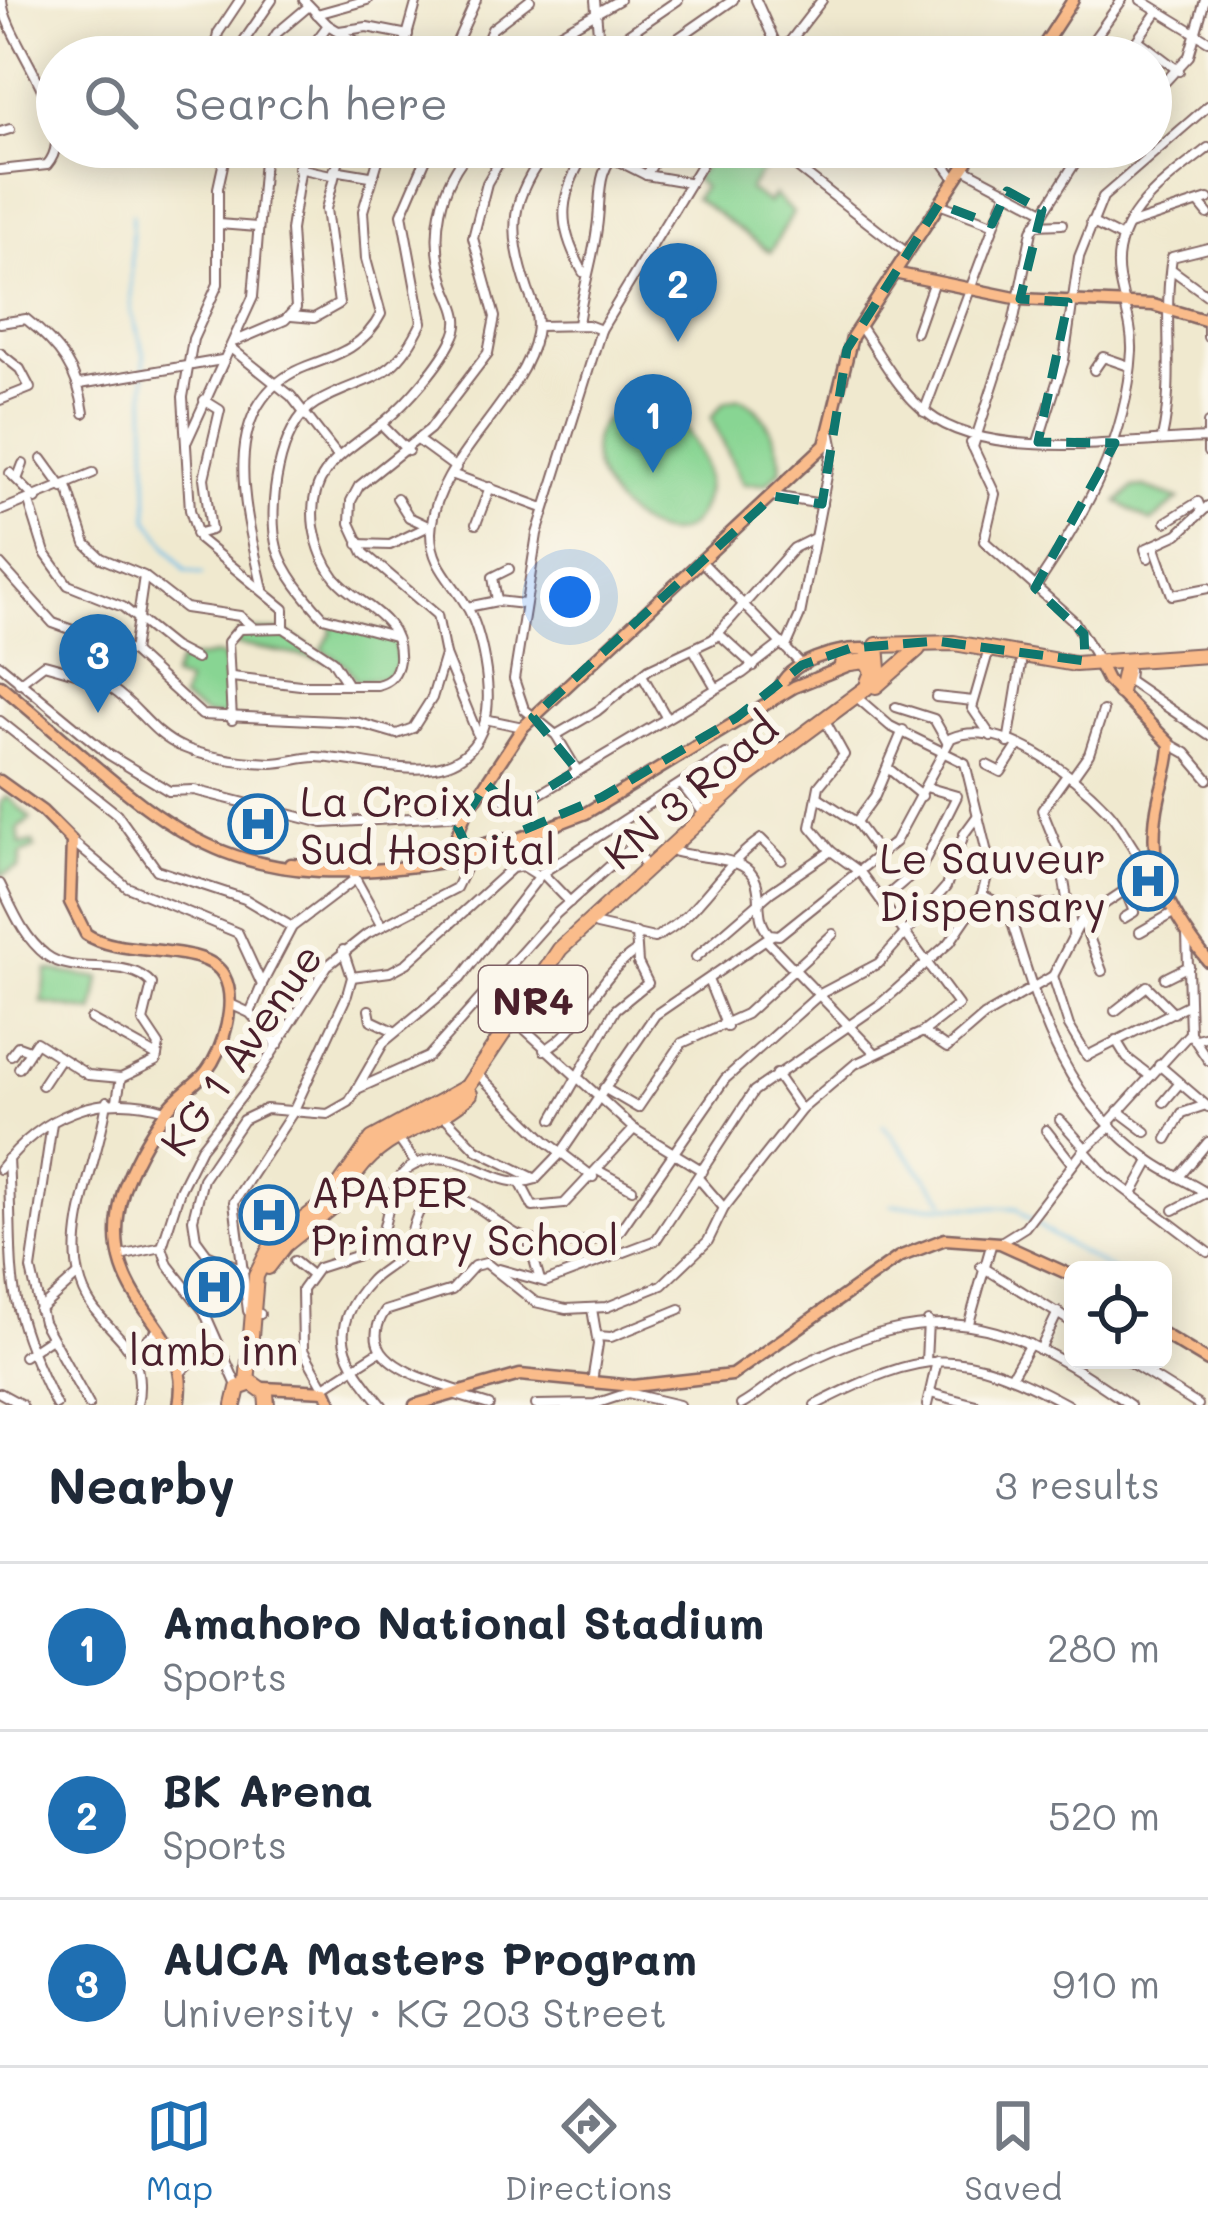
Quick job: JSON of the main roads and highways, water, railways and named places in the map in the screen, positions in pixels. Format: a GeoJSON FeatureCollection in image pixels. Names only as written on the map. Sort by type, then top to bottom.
{"type":"FeatureCollection","features":[{"type":"Feature","properties":{"kind":"highway"},"geometry":{"type":"LineString","coordinates":[[879,648],[954,643],[1101,668],[1208,658]]}},
{"type":"Feature","properties":{"kind":"highway"},"geometry":{"type":"LineString","coordinates":[[1080,664],[1091,645]]}},
{"type":"Feature","properties":{"kind":"highway"},"geometry":{"type":"LineString","coordinates":[[879,648],[987,656],[1021,664],[1128,669],[1208,658]]}},
{"type":"Feature","properties":{"kind":"highway"},"geometry":{"type":"LineString","coordinates":[[879,648],[884,676]]}},
{"type":"Feature","properties":{"kind":"highway"},"geometry":{"type":"LineString","coordinates":[[863,694],[878,673],[879,648]]}},
{"type":"Feature","properties":{"kind":"highway","name":"KN 3 Road"},"geometry":{"type":"LineString","coordinates":[[564,952],[760,771],[828,726],[918,649]]}},
{"type":"Feature","properties":{"kind":"highway"},"geometry":{"type":"LineString","coordinates":[[842,664],[869,664],[863,694]]}},
{"type":"Feature","properties":{"kind":"highway"},"geometry":{"type":"LineString","coordinates":[[1117,695],[1128,669]]}},
{"type":"Feature","properties":{"kind":"highway","name":"KN 3 Road"},"geometry":{"type":"LineString","coordinates":[[252,1389],[256,1276],[272,1244],[330,1199],[372,1139],[467,1087],[564,952],[647,868],[713,807],[863,694]]}},
{"type":"Feature","properties":{"kind":"highway","name":"KN 3 Road"},"geometry":{"type":"LineString","coordinates":[[256,1313],[275,1256],[329,1213],[368,1158],[395,1134],[442,1114],[482,1078],[511,1026]]}},
{"type":"Feature","properties":{"kind":"highway","name":"NR4"},"geometry":{"type":"LineString","coordinates":[[231,1405],[252,1389]]}},
{"type":"Feature","properties":{"kind":"main road"},"geometry":{"type":"LineString","coordinates":[[1050,36],[1073,0]]}},
{"type":"Feature","properties":{"kind":"main road"},"geometry":{"type":"LineString","coordinates":[[460,857],[458,828],[528,722],[772,496],[831,435],[843,363],[859,326],[963,168]]}},
{"type":"Feature","properties":{"kind":"main road"},"geometry":{"type":"LineString","coordinates":[[894,273],[969,292],[1124,303],[1207,318]]}},
{"type":"Feature","properties":{"kind":"main road"},"geometry":{"type":"LineString","coordinates":[[0,681],[181,829],[261,866],[354,878],[460,857],[586,813],[773,700],[879,648]]}},
{"type":"Feature","properties":{"kind":"main road"},"geometry":{"type":"LineString","coordinates":[[778,688],[802,665],[879,648]]}},
{"type":"Feature","properties":{"kind":"main road"},"geometry":{"type":"LineString","coordinates":[[0,681],[32,699],[181,829],[242,854],[291,864],[361,867],[460,857],[533,828],[602,797],[778,688],[879,648]]}},
{"type":"Feature","properties":{"kind":"main road"},"geometry":{"type":"LineString","coordinates":[[1101,668],[1117,695],[1170,744],[1154,829],[1154,871],[1173,913],[1208,961]]}},
{"type":"Feature","properties":{"kind":"main road"},"geometry":{"type":"LineString","coordinates":[[0,782],[42,811],[72,841],[70,902],[86,934],[122,949],[205,960],[224,976],[229,1004],[225,1032],[208,1069],[166,1110],[124,1188],[119,1256],[128,1291],[160,1329],[180,1373],[179,1405]]}},
{"type":"Feature","properties":{"kind":"main road"},"geometry":{"type":"LineString","coordinates":[[421,1404],[520,1375],[631,1390],[742,1372],[899,1257],[944,1239],[996,1242],[1064,1272]]}},
{"type":"Feature","properties":{"kind":"main road"},"geometry":{"type":"LineString","coordinates":[[1172,1339],[1208,1361]]}},
{"type":"Feature","properties":{"kind":"main road"},"geometry":{"type":"LineString","coordinates":[[252,1389],[327,1388],[332,1405]]}},
{"type":"Feature","properties":{"kind":"waterway"},"geometry":{"type":"LineString","coordinates":[[132,214],[131,311],[144,352],[148,519],[185,570],[202,574]]}},
{"type":"Feature","properties":{"kind":"waterway"},"geometry":{"type":"LineString","coordinates":[[883,1125],[945,1201]]}},
{"type":"Feature","properties":{"kind":"waterway"},"geometry":{"type":"LineString","coordinates":[[892,1205],[1018,1208],[1098,1261]]}},
{"type":"Feature","properties":{"kind":"place","name":"BK Arena"},"geometry":{"type":"Point","coordinates":[678,342]}},
{"type":"Feature","properties":{"kind":"place","name":"Amahoro National Stadium"},"geometry":{"type":"Point","coordinates":[653,473]}},
{"type":"Feature","properties":{"kind":"place","name":"AUCA Masters Program"},"geometry":{"type":"Point","coordinates":[98,713]}},
{"type":"Feature","properties":{"kind":"place","name":"La Croix du Sud Hospital"},"geometry":{"type":"Point","coordinates":[258,824]}},
{"type":"Feature","properties":{"kind":"place","name":"Le Sauveur Dispensary"},"geometry":{"type":"Point","coordinates":[1148,881]}},
{"type":"Feature","properties":{"kind":"place","name":"APAPER Primary School"},"geometry":{"type":"Point","coordinates":[269,1215]}},
{"type":"Feature","properties":{"kind":"place","name":"lamb inn"},"geometry":{"type":"Point","coordinates":[214,1287]}}]}
